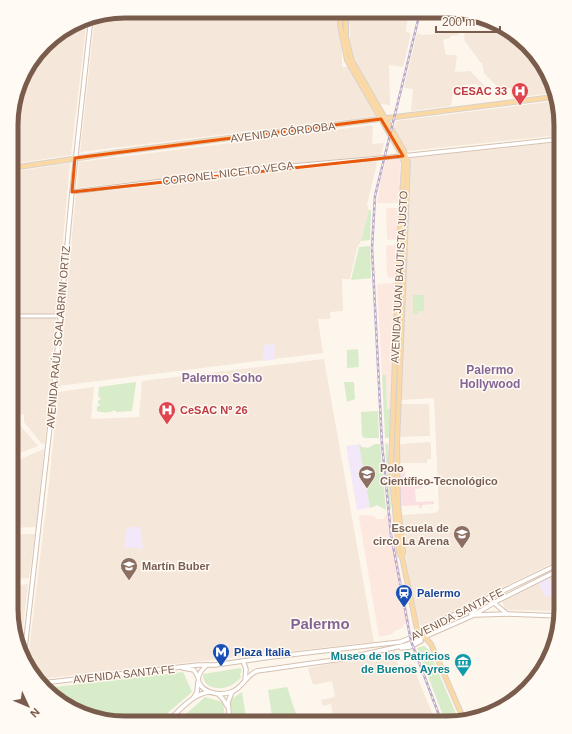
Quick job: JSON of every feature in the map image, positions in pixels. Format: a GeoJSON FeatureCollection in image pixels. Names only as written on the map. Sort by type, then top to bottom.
{"type":"FeatureCollection","features":[{"type":"Feature","properties":{"kind":"main road","name":"AVENIDA JUAN BAUTISTA JUSTO"},"geometry":{"type":"LineString","coordinates":[[341,18],[340,26],[347,60],[384,119]]}},
{"type":"Feature","properties":{"kind":"main road","name":"AVENIDA JUAN BAUTISTA JUSTO"},"geometry":{"type":"LineString","coordinates":[[346,18],[346,37],[352,61],[404,156],[391,465],[399,553],[402,557],[417,629],[430,642],[462,715]]}},
{"type":"Feature","properties":{"kind":"main road","name":"AVENIDA RAÚL SCALABRINI ORTIZ"},"geometry":{"type":"LineString","coordinates":[[25,647],[44,482],[75,158],[90,24]]}},
{"type":"Feature","properties":{"kind":"main road","name":"AVENIDA CÓRDOBA"},"geometry":{"type":"LineString","coordinates":[[18,167],[75,158],[550,97]]}},
{"type":"Feature","properties":{"kind":"main road"},"geometry":{"type":"LineString","coordinates":[[404,156],[554,140]]}},
{"type":"Feature","properties":{"kind":"main road","name":"AVENIDA SANTA FE"},"geometry":{"type":"LineString","coordinates":[[47,682],[396,643],[413,637],[420,632],[554,566]]}},
{"type":"Feature","properties":{"kind":"main road"},"geometry":{"type":"LineString","coordinates":[[541,579],[545,574],[554,570]]}},
{"type":"Feature","properties":{"kind":"main road","name":"AVENIDA SANTA FE"},"geometry":{"type":"LineString","coordinates":[[245,681],[253,672],[261,670],[342,659],[396,648],[472,616],[500,599],[554,572]]}},
{"type":"Feature","properties":{"kind":"main road"},"geometry":{"type":"LineString","coordinates":[[500,599],[502,610]]}},
{"type":"Feature","properties":{"kind":"main road"},"geometry":{"type":"LineString","coordinates":[[486,600],[494,603],[507,614]]}},
{"type":"Feature","properties":{"kind":"main road"},"geometry":{"type":"LineString","coordinates":[[460,620],[474,611],[479,603]]}},
{"type":"Feature","properties":{"kind":"main road"},"geometry":{"type":"LineString","coordinates":[[472,616],[507,614],[554,616]]}},
{"type":"Feature","properties":{"kind":"main road"},"geometry":{"type":"LineString","coordinates":[[229,716],[228,700],[232,692],[245,681],[246,670],[243,661]]}},
{"type":"Feature","properties":{"kind":"main road"},"geometry":{"type":"LineString","coordinates":[[193,699],[197,692],[198,677],[202,669],[207,665]]}},
{"type":"Feature","properties":{"kind":"main road","name":"AVENIDA SANTA FE"},"geometry":{"type":"LineString","coordinates":[[181,668],[194,670],[198,677]]}},
{"type":"Feature","properties":{"kind":"main road"},"geometry":{"type":"LineString","coordinates":[[198,681],[202,687],[211,692],[218,694],[232,692]]}},
{"type":"Feature","properties":{"kind":"main road"},"geometry":{"type":"LineString","coordinates":[[174,716],[193,699],[211,692]]}},
{"type":"Feature","properties":{"kind":"main road"},"geometry":{"type":"LineString","coordinates":[[218,694],[228,707]]}},
{"type":"Feature","properties":{"kind":"street","name":"CORONEL NICETO VEGA"},"geometry":{"type":"LineString","coordinates":[[72,192],[255,170],[404,156]]}},
{"type":"Feature","properties":{"kind":"street"},"geometry":{"type":"LineString","coordinates":[[18,316],[60,316]]}},
{"type":"Feature","properties":{"kind":"highlighted area"},"geometry":{"type":"Polygon","coordinates":[[[381,119],[403,156],[72,192],[75,158],[381,119]]]}},
{"type":"Feature","properties":{"kind":"shaded area"},"geometry":{"type":"Polygon","coordinates":[[[118,18],[339,18],[342,67],[348,67],[376,116],[80,152],[94,23],[118,18]]]}},
{"type":"Feature","properties":{"kind":"shaded area"},"geometry":{"type":"Polygon","coordinates":[[[349,18],[407,18],[406,32],[411,33],[403,67],[389,65],[390,105],[380,104],[356,62],[350,41],[349,18]]]}},
{"type":"Feature","properties":{"kind":"shaded area"},"geometry":{"type":"Polygon","coordinates":[[[465,20],[486,25],[465,26],[465,20]]]}},
{"type":"Feature","properties":{"kind":"shaded area"},"geometry":{"type":"Polygon","coordinates":[[[86,26],[71,155],[18,163],[19,111],[26,84],[40,60],[60,40],[72,32],[86,26]]]}},
{"type":"Feature","properties":{"kind":"shaded area"},"geometry":{"type":"Polygon","coordinates":[[[496,30],[506,36],[527,55],[536,66],[546,84],[549,93],[512,98],[511,88],[499,89],[484,73],[482,63],[464,40],[465,31],[496,30]]]}},
{"type":"Feature","properties":{"kind":"shaded area"},"geometry":{"type":"Polygon","coordinates":[[[457,32],[459,35],[450,36],[450,38],[443,40],[446,55],[457,55],[455,72],[470,71],[485,86],[478,88],[477,84],[463,85],[464,95],[453,94],[451,106],[411,111],[413,89],[404,88],[417,33],[422,35],[457,32]]]}},
{"type":"Feature","properties":{"kind":"shaded area"},"geometry":{"type":"Polygon","coordinates":[[[551,102],[554,136],[407,151],[394,129],[396,121],[551,102]]]}},
{"type":"Feature","properties":{"kind":"shaded area"},"geometry":{"type":"Polygon","coordinates":[[[373,125],[372,144],[384,143],[381,155],[77,188],[79,162],[373,125]]]}},
{"type":"Feature","properties":{"kind":"shaded area"},"geometry":{"type":"Polygon","coordinates":[[[554,143],[554,562],[423,626],[420,625],[413,600],[401,515],[435,513],[439,510],[434,400],[433,398],[402,400],[400,398],[411,168],[410,158],[554,143]]]}},
{"type":"Feature","properties":{"kind":"shaded area"},"geometry":{"type":"Polygon","coordinates":[[[399,159],[399,201],[397,203],[377,203],[386,160],[399,159]]]}},
{"type":"Feature","properties":{"kind":"shaded area"},"geometry":{"type":"Polygon","coordinates":[[[375,161],[377,163],[367,205],[369,210],[361,241],[357,248],[350,279],[342,279],[343,311],[330,312],[330,319],[318,319],[323,353],[58,386],[76,194],[375,161]]]}},
{"type":"Feature","properties":{"kind":"shaded area"},"geometry":{"type":"Polygon","coordinates":[[[70,163],[45,443],[42,444],[24,422],[24,415],[18,413],[18,171],[70,163]]]}},
{"type":"Feature","properties":{"kind":"shaded area"},"geometry":{"type":"Polygon","coordinates":[[[388,208],[399,209],[398,238],[396,239],[388,240],[387,238],[386,210],[388,208]]]}},
{"type":"Feature","properties":{"kind":"shaded area"},"geometry":{"type":"Polygon","coordinates":[[[388,245],[395,245],[397,247],[395,278],[389,278],[387,276],[386,247],[388,245]]]}},
{"type":"Feature","properties":{"kind":"shaded area"},"geometry":{"type":"Polygon","coordinates":[[[394,283],[396,285],[391,409],[387,410],[386,375],[382,375],[377,284],[394,283]]]}},
{"type":"Feature","properties":{"kind":"shaded area"},"geometry":{"type":"Polygon","coordinates":[[[275,344],[274,360],[263,361],[264,345],[275,344]]]}},
{"type":"Feature","properties":{"kind":"shaded area"},"geometry":{"type":"Polygon","coordinates":[[[324,359],[374,642],[44,678],[28,655],[49,483],[58,392],[94,387],[91,419],[139,417],[142,381],[324,359]]]}},
{"type":"Feature","properties":{"kind":"shaded area"},"geometry":{"type":"Polygon","coordinates":[[[402,404],[429,405],[429,436],[400,436],[402,404]]]}},
{"type":"Feature","properties":{"kind":"shaded area"},"geometry":{"type":"Polygon","coordinates":[[[18,423],[38,446],[18,453],[18,423]]]}},
{"type":"Feature","properties":{"kind":"shaded area"},"geometry":{"type":"Polygon","coordinates":[[[429,442],[431,444],[431,459],[427,459],[427,463],[399,463],[399,445],[429,442]]]}},
{"type":"Feature","properties":{"kind":"shaded area","name":"Polo Científico-Tecnológico"},"geometry":{"type":"Polygon","coordinates":[[[359,444],[362,447],[368,448],[375,444],[380,444],[382,472],[381,507],[377,505],[357,510],[346,446],[359,444]]]}},
{"type":"Feature","properties":{"kind":"shaded area"},"geometry":{"type":"Polygon","coordinates":[[[44,449],[36,527],[18,528],[18,460],[44,449]]]}},
{"type":"Feature","properties":{"kind":"shaded area"},"geometry":{"type":"Polygon","coordinates":[[[400,470],[405,470],[405,478],[414,475],[418,481],[433,480],[433,483],[420,484],[423,488],[415,489],[416,502],[434,501],[434,504],[422,505],[422,508],[419,508],[419,505],[401,506],[400,470]]]}},
{"type":"Feature","properties":{"kind":"shaded area"},"geometry":{"type":"Polygon","coordinates":[[[387,514],[392,515],[393,535],[410,623],[403,625],[403,627],[393,632],[393,634],[379,637],[359,517],[360,515],[368,515],[374,516],[376,519],[383,519],[387,514]]]}},
{"type":"Feature","properties":{"kind":"shaded area"},"geometry":{"type":"Polygon","coordinates":[[[129,527],[140,527],[143,549],[124,547],[126,530],[129,527]]]}},
{"type":"Feature","properties":{"kind":"shaded area"},"geometry":{"type":"Polygon","coordinates":[[[18,534],[35,534],[29,578],[18,579],[18,534]]]}},
{"type":"Feature","properties":{"kind":"shaded area"},"geometry":{"type":"Polygon","coordinates":[[[554,575],[554,611],[505,610],[502,601],[554,575]]]}},
{"type":"Feature","properties":{"kind":"shaded area"},"geometry":{"type":"Polygon","coordinates":[[[549,578],[554,588],[554,593],[546,598],[538,583],[549,578]]]}},
{"type":"Feature","properties":{"kind":"shaded area"},"geometry":{"type":"Polygon","coordinates":[[[28,584],[22,637],[19,623],[18,585],[28,584]]]}},
{"type":"Feature","properties":{"kind":"shaded area"},"geometry":{"type":"Polygon","coordinates":[[[395,651],[398,666],[412,664],[433,716],[333,716],[331,704],[323,706],[321,700],[335,697],[332,681],[313,685],[308,668],[395,651]]]}},
{"type":"Feature","properties":{"kind":"green space"},"geometry":{"type":"Polygon","coordinates":[[[369,210],[371,210],[370,240],[361,241],[369,210]]]}},
{"type":"Feature","properties":{"kind":"green space"},"geometry":{"type":"Polygon","coordinates":[[[370,246],[371,278],[351,280],[359,247],[370,246]]]}},
{"type":"Feature","properties":{"kind":"green space"},"geometry":{"type":"Polygon","coordinates":[[[413,295],[424,295],[424,311],[418,311],[418,314],[413,314],[413,295]]]}},
{"type":"Feature","properties":{"kind":"green space"},"geometry":{"type":"Polygon","coordinates":[[[358,349],[359,367],[347,368],[347,350],[358,349]]]}},
{"type":"Feature","properties":{"kind":"green space"},"geometry":{"type":"Polygon","coordinates":[[[382,375],[386,375],[387,409],[391,409],[390,436],[388,438],[385,438],[382,375]]]}},
{"type":"Feature","properties":{"kind":"green space"},"geometry":{"type":"Polygon","coordinates":[[[344,382],[354,383],[355,399],[347,402],[344,382]]]}},
{"type":"Feature","properties":{"kind":"green space"},"geometry":{"type":"Polygon","coordinates":[[[136,383],[132,411],[97,411],[97,407],[101,404],[98,404],[98,401],[101,399],[98,396],[99,387],[136,383]]]}},
{"type":"Feature","properties":{"kind":"green space"},"geometry":{"type":"Polygon","coordinates":[[[378,411],[379,438],[365,438],[362,436],[361,412],[378,411]]]}},
{"type":"Feature","properties":{"kind":"green space"},"geometry":{"type":"Polygon","coordinates":[[[385,443],[388,444],[391,508],[389,509],[385,443]]]}},
{"type":"Feature","properties":{"kind":"green space"},"geometry":{"type":"Polygon","coordinates":[[[359,444],[362,447],[368,448],[375,444],[380,444],[386,510],[377,505],[370,508],[359,444]]]}},
{"type":"Feature","properties":{"kind":"green space"},"geometry":{"type":"Polygon","coordinates":[[[424,646],[429,650],[457,716],[443,716],[417,648],[424,646]]]}},
{"type":"Feature","properties":{"kind":"green space","name":"Plaza Italia"},"geometry":{"type":"Polygon","coordinates":[[[240,668],[242,670],[240,674],[241,677],[230,686],[221,688],[212,687],[205,682],[203,678],[203,674],[240,668]]]}},
{"type":"Feature","properties":{"kind":"green space"},"geometry":{"type":"Polygon","coordinates":[[[183,672],[192,692],[164,716],[118,716],[104,714],[78,705],[66,698],[54,687],[183,672]]]}},
{"type":"Feature","properties":{"kind":"green space"},"geometry":{"type":"Polygon","coordinates":[[[287,687],[297,716],[272,716],[268,690],[287,687]]]}},
{"type":"Feature","properties":{"kind":"green space"},"geometry":{"type":"Polygon","coordinates":[[[242,692],[246,716],[233,716],[230,700],[242,692]]]}},
{"type":"Feature","properties":{"kind":"green space"},"geometry":{"type":"Polygon","coordinates":[[[205,697],[223,702],[225,716],[184,716],[205,697]]]}},
{"type":"Feature","properties":{"kind":"railway"},"geometry":{"type":"LineString","coordinates":[[419,18],[375,196],[372,248],[382,444],[391,535],[411,641],[439,716]]}},
{"type":"Feature","properties":{"kind":"place","name":"CESAC 33"},"geometry":{"type":"Point","coordinates":[520,106]}},
{"type":"Feature","properties":{"kind":"place","name":"CeSAC Nº 26"},"geometry":{"type":"Point","coordinates":[167,425]}},
{"type":"Feature","properties":{"kind":"place","name":"Polo Científico-Tecnológico"},"geometry":{"type":"Point","coordinates":[367,489]}},
{"type":"Feature","properties":{"kind":"place","name":"Escuela de circo La Arena"},"geometry":{"type":"Point","coordinates":[462,549]}},
{"type":"Feature","properties":{"kind":"place","name":"Martín Buber"},"geometry":{"type":"Point","coordinates":[129,581]}},
{"type":"Feature","properties":{"kind":"place","name":"Palermo"},"geometry":{"type":"Point","coordinates":[404,608]}},
{"type":"Feature","properties":{"kind":"place","name":"Plaza Italia"},"geometry":{"type":"Point","coordinates":[221,667]}},
{"type":"Feature","properties":{"kind":"place","name":"Museo de los Patricios de Buenos Ayres"},"geometry":{"type":"Point","coordinates":[463,677]}},
{"type":"Feature","properties":{"kind":"district","name":"Palermo Hollywood"},"geometry":{"type":"Point","coordinates":[490,377]}},
{"type":"Feature","properties":{"kind":"district","name":"Palermo Soho"},"geometry":{"type":"Point","coordinates":[222,378]}},
{"type":"Feature","properties":{"kind":"district","name":"Palermo"},"geometry":{"type":"Point","coordinates":[320,623]}}]}
